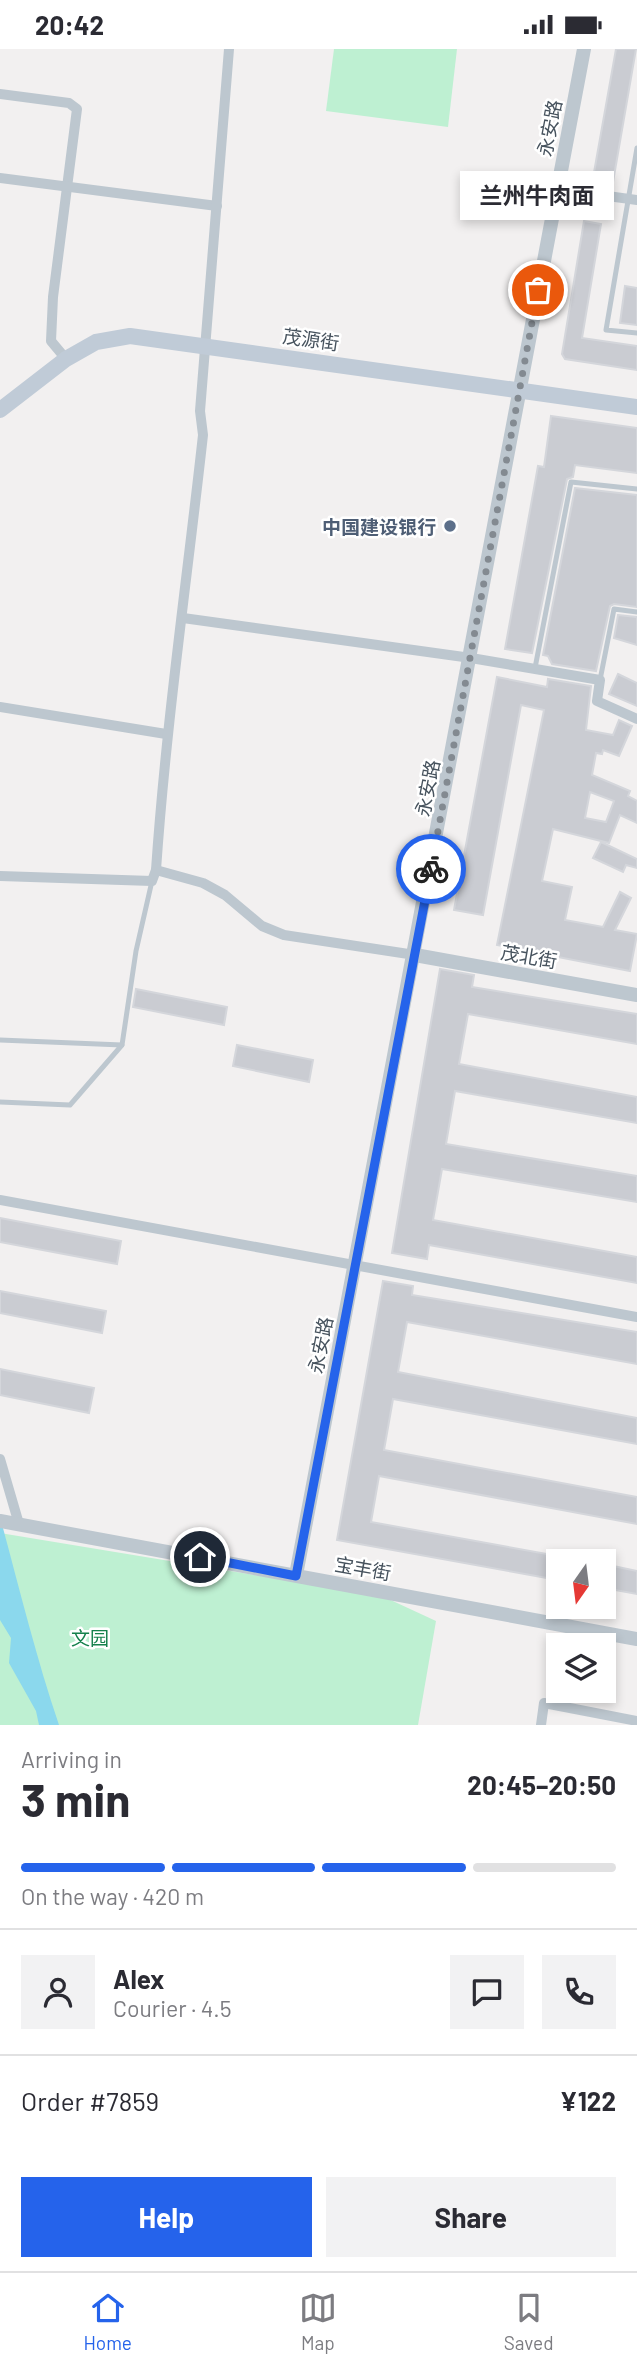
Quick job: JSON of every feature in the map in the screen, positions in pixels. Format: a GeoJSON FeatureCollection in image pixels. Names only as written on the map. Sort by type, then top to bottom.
{"type":"FeatureCollection","features":[{"type":"Feature","properties":{"kind":"main road","name":"茂源街"},"geometry":{"type":"LineString","coordinates":[[0,410],[66,359],[96,342],[130,336],[637,407]]}},
{"type":"Feature","properties":{"kind":"street"},"geometry":{"type":"LineString","coordinates":[[154,875],[166,734],[183,618],[203,435],[200,411],[229,49]]}},
{"type":"Feature","properties":{"kind":"street","name":"永安路"},"geometry":{"type":"LineString","coordinates":[[296,1576],[584,49]]}},
{"type":"Feature","properties":{"kind":"street"},"geometry":{"type":"LineString","coordinates":[[0,94],[69,103],[77,109],[53,297],[51,341],[66,359]]}},
{"type":"Feature","properties":{"kind":"street"},"geometry":{"type":"LineString","coordinates":[[0,178],[217,206]]}},
{"type":"Feature","properties":{"kind":"street"},"geometry":{"type":"LineString","coordinates":[[557,190],[632,200]]}},
{"type":"Feature","properties":{"kind":"street"},"geometry":{"type":"LineString","coordinates":[[183,618],[471,658],[600,680],[597,701],[637,719]]}},
{"type":"Feature","properties":{"kind":"street"},"geometry":{"type":"LineString","coordinates":[[0,707],[166,734]]}},
{"type":"Feature","properties":{"kind":"street"},"geometry":{"type":"LineString","coordinates":[[0,876],[154,875],[203,883],[225,895],[262,926],[284,935],[415,954]]}},
{"type":"Feature","properties":{"kind":"street","name":"茂北街"},"geometry":{"type":"LineString","coordinates":[[415,954],[637,995]]}},
{"type":"Feature","properties":{"kind":"street"},"geometry":{"type":"LineString","coordinates":[[0,1200],[637,1317]]}},
{"type":"Feature","properties":{"kind":"street"},"geometry":{"type":"LineString","coordinates":[[0,1459],[19,1524]]}},
{"type":"Feature","properties":{"kind":"street","name":"宝丰街"},"geometry":{"type":"LineString","coordinates":[[0,1521],[637,1639]]}},
{"type":"Feature","properties":{"kind":"street"},"geometry":{"type":"LineString","coordinates":[[541,1725],[544,1703],[637,1721]]}},
{"type":"Feature","properties":{"kind":"lane"},"geometry":{"type":"LineString","coordinates":[[637,148],[632,200],[606,330],[637,333]]}},
{"type":"Feature","properties":{"kind":"lane"},"geometry":{"type":"LineString","coordinates":[[535,669],[571,482],[637,489]]}},
{"type":"Feature","properties":{"kind":"lane"},"geometry":{"type":"LineString","coordinates":[[600,680],[614,609],[637,612]]}},
{"type":"Feature","properties":{"kind":"lane"},"geometry":{"type":"LineString","coordinates":[[0,1103],[70,1105],[122,1045],[136,951],[154,875]]}},
{"type":"Feature","properties":{"kind":"lane"},"geometry":{"type":"LineString","coordinates":[[0,1040],[122,1045]]}},
{"type":"Feature","properties":{"kind":"green space"},"geometry":{"type":"Polygon","coordinates":[[[334,49],[457,49],[448,127],[326,111],[334,49]]]}},
{"type":"Feature","properties":{"kind":"green space","name":"文园"},"geometry":{"type":"Polygon","coordinates":[[[0,1533],[382,1596],[436,1621],[418,1725],[0,1725],[0,1533]]]}},
{"type":"Feature","properties":{"kind":"water"},"geometry":{"type":"Polygon","coordinates":[[[0,1517],[59,1725],[39,1725],[36,1711],[9,1663],[11,1638],[0,1620],[0,1517]]]}},
{"type":"Feature","properties":{"kind":"building"},"geometry":{"type":"Polygon","coordinates":[[[616,49],[636,49],[613,182],[593,178],[616,49]]]}},
{"type":"Feature","properties":{"kind":"building"},"geometry":{"type":"Polygon","coordinates":[[[584,221],[601,224],[582,338],[637,346],[637,370],[565,359],[562,354],[584,221]]]}},
{"type":"Feature","properties":{"kind":"building"},"geometry":{"type":"Polygon","coordinates":[[[625,286],[637,288],[637,325],[620,323],[625,286]]]}},
{"type":"Feature","properties":{"kind":"building"},"geometry":{"type":"Polygon","coordinates":[[[551,416],[637,428],[637,473],[575,465],[573,477],[567,479],[532,653],[505,649],[538,466],[544,467],[551,416]]]}},
{"type":"Feature","properties":{"kind":"building"},"geometry":{"type":"Polygon","coordinates":[[[575,488],[637,495],[637,607],[614,604],[610,606],[596,671],[552,664],[548,656],[543,655],[575,488]]]}},
{"type":"Feature","properties":{"kind":"building"},"geometry":{"type":"Polygon","coordinates":[[[618,615],[637,617],[637,645],[614,638],[618,615]]]}},
{"type":"Feature","properties":{"kind":"building"},"geometry":{"type":"Polygon","coordinates":[[[618,674],[637,683],[637,706],[609,694],[618,674]]]}},
{"type":"Feature","properties":{"kind":"building"},"geometry":{"type":"Polygon","coordinates":[[[497,677],[547,687],[548,679],[591,686],[586,730],[613,735],[619,720],[632,726],[619,756],[603,750],[602,754],[596,753],[592,775],[630,791],[628,796],[637,801],[637,823],[620,815],[609,843],[553,829],[542,881],[572,887],[565,920],[603,927],[620,892],[631,898],[615,930],[637,934],[630,971],[497,945],[544,710],[521,705],[483,915],[454,910],[497,677]],[[590,792],[585,818],[606,822],[614,801],[590,792]]]}},
{"type":"Feature","properties":{"kind":"building"},"geometry":{"type":"Polygon","coordinates":[[[601,842],[637,859],[637,868],[626,865],[623,872],[593,858],[601,842]]]}},
{"type":"Feature","properties":{"kind":"building"},"geometry":{"type":"Polygon","coordinates":[[[440,969],[474,975],[472,987],[637,1014],[637,1044],[468,1014],[459,1064],[637,1097],[637,1123],[455,1091],[446,1144],[637,1176],[637,1202],[442,1169],[433,1220],[637,1257],[637,1283],[429,1245],[427,1259],[392,1253],[440,969]]]}},
{"type":"Feature","properties":{"kind":"building"},"geometry":{"type":"Polygon","coordinates":[[[136,989],[227,1007],[224,1025],[133,1007],[136,989]]]}},
{"type":"Feature","properties":{"kind":"building"},"geometry":{"type":"Polygon","coordinates":[[[237,1045],[313,1060],[309,1082],[233,1066],[237,1045]]]}},
{"type":"Feature","properties":{"kind":"building"},"geometry":{"type":"Polygon","coordinates":[[[0,1218],[121,1241],[117,1264],[0,1242],[0,1218]]]}},
{"type":"Feature","properties":{"kind":"building"},"geometry":{"type":"Polygon","coordinates":[[[383,1281],[413,1286],[412,1295],[637,1332],[637,1364],[407,1322],[398,1372],[637,1418],[637,1444],[393,1399],[384,1450],[637,1497],[637,1524],[379,1476],[371,1522],[546,1554],[546,1578],[337,1540],[383,1281]]]}},
{"type":"Feature","properties":{"kind":"building"},"geometry":{"type":"Polygon","coordinates":[[[0,1291],[106,1311],[102,1333],[0,1313],[0,1291]]]}},
{"type":"Feature","properties":{"kind":"building"},"geometry":{"type":"Polygon","coordinates":[[[0,1369],[94,1388],[89,1413],[0,1395],[0,1369]]]}},
{"type":"Feature","properties":{"kind":"building"},"geometry":{"type":"Polygon","coordinates":[[[616,1567],[637,1571],[637,1594],[616,1590],[616,1567]]]}},
{"type":"Feature","properties":{"kind":"way so far"},"geometry":{"type":"LineString","coordinates":[[431,869],[538,290]]}},
{"type":"Feature","properties":{"kind":"place","name":"兰州牛肉面"},"geometry":{"type":"Point","coordinates":[538,290]}},
{"type":"Feature","properties":{"kind":"place","name":"中国建设银行"},"geometry":{"type":"Point","coordinates":[450,526]}},
{"type":"Feature","properties":{"kind":"route"},"geometry":{"type":"LineString","coordinates":[[200,1557],[296,1576],[431,869]]}}]}
